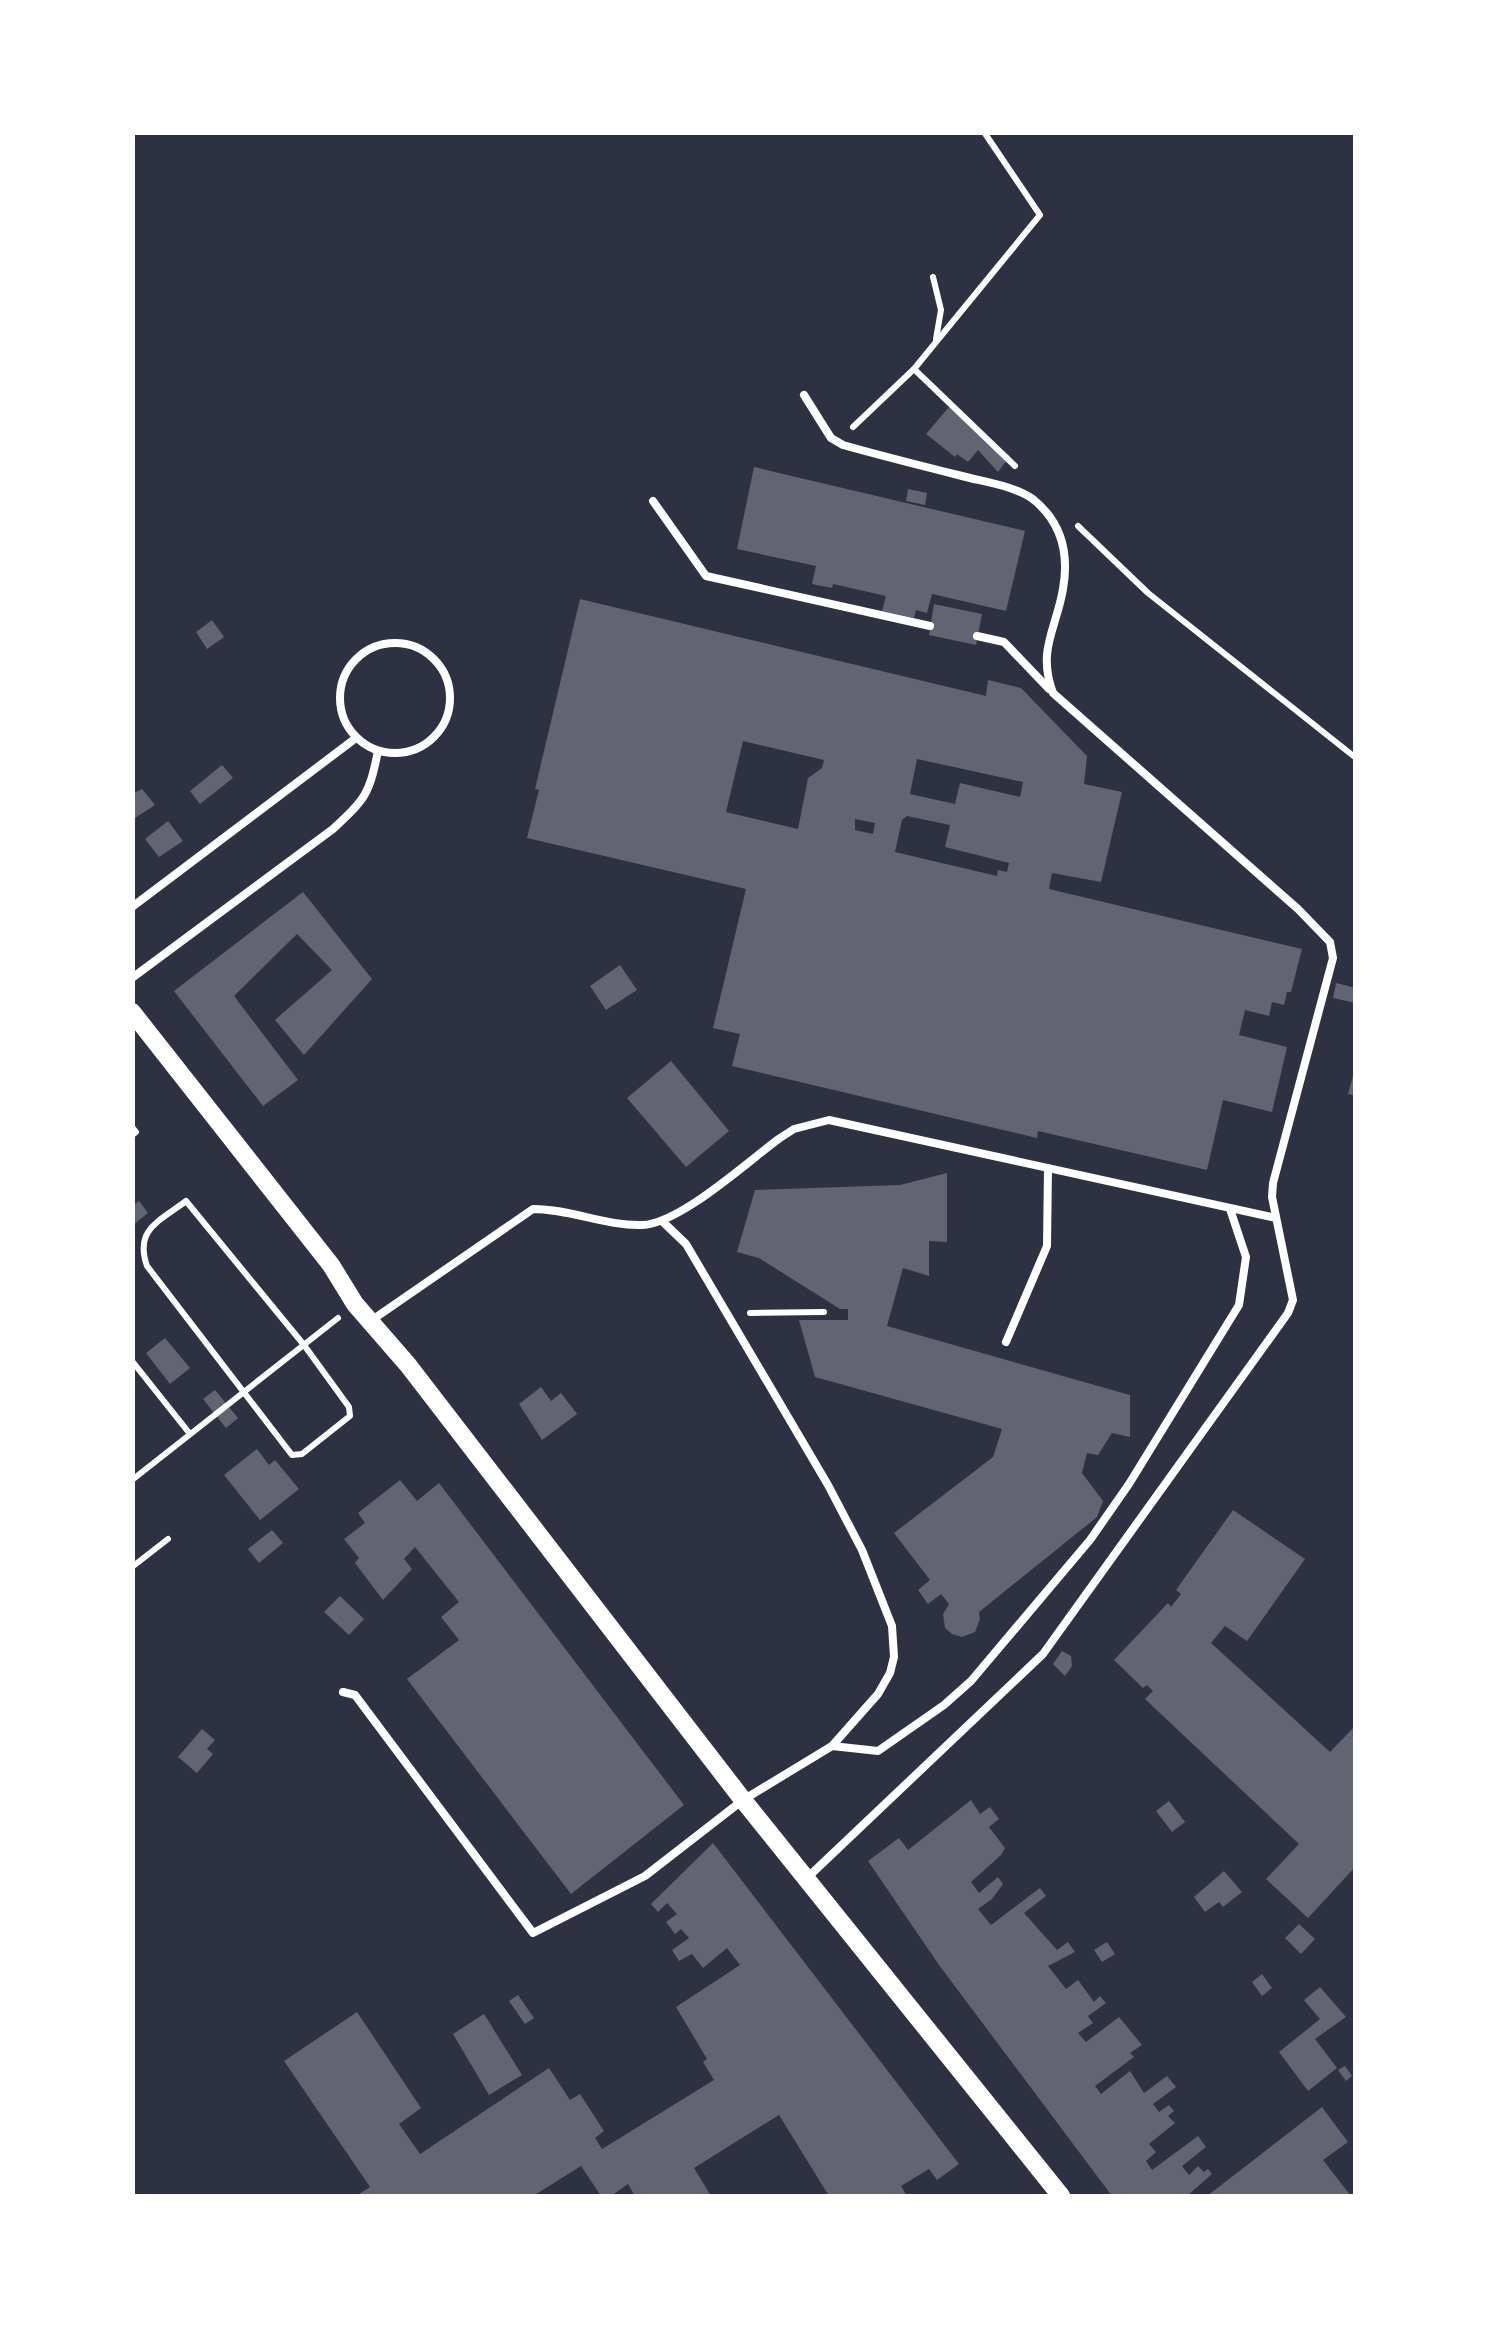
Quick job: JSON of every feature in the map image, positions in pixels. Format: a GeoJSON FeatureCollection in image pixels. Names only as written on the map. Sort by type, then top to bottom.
{"type":"FeatureCollection","features":[{"type":"Feature","properties":{"kind":"street"},"geometry":{"type":"LineString","coordinates":[[132,1012],[330,1265],[354,1304],[372,1320],[743,1800],[1061,2196]]}},
{"type":"Feature","properties":{"kind":"lane"},"geometry":{"type":"LineString","coordinates":[[804,395],[831,438],[843,445],[999,486],[1032,499],[1059,530],[1066,556],[1063,590],[1045,654],[1045,672],[1052,692]]}},
{"type":"Feature","properties":{"kind":"lane"},"geometry":{"type":"LineString","coordinates":[[654,501],[706,576],[930,626]]}},
{"type":"Feature","properties":{"kind":"lane"},"geometry":{"type":"LineString","coordinates":[[807,1878],[1043,1654],[1277,1329],[1293,1300],[1272,1183],[1333,958],[1330,942],[1052,692],[1004,642],[977,636]]}},
{"type":"Feature","properties":{"kind":"lane"},"geometry":{"type":"LineString","coordinates":[[408,644],[437,661],[450,693],[450,710],[444,726],[418,749],[402,754],[378,751],[356,738],[342,714],[342,683],[349,668],[375,647],[408,644]]}},
{"type":"Feature","properties":{"kind":"lane"},"geometry":{"type":"LineString","coordinates":[[132,907],[356,738]]}},
{"type":"Feature","properties":{"kind":"lane"},"geometry":{"type":"LineString","coordinates":[[132,978],[352,810],[370,789],[378,751]]}},
{"type":"Feature","properties":{"kind":"lane"},"geometry":{"type":"LineString","coordinates":[[372,1320],[533,1209],[560,1209],[642,1225],[662,1221],[684,1210],[794,1129],[829,1120],[1276,1218]]}},
{"type":"Feature","properties":{"kind":"lane"},"geometry":{"type":"LineString","coordinates":[[1006,1342],[1047,1246],[1048,1168]]}},
{"type":"Feature","properties":{"kind":"lane"},"geometry":{"type":"LineString","coordinates":[[832,1746],[878,1751],[944,1705],[999,1650],[1090,1540],[1129,1484],[1239,1304],[1246,1256],[1230,1209]]}},
{"type":"Feature","properties":{"kind":"lane"},"geometry":{"type":"LineString","coordinates":[[343,1692],[355,1695],[532,1933],[645,1876],[743,1800],[832,1746],[878,1694],[894,1657],[892,1626],[862,1550],[686,1244],[662,1221]]}},
{"type":"Feature","properties":{"kind":"path"},"geometry":{"type":"LineString","coordinates":[[843,445],[859,418],[914,370],[1040,216],[984,132]]}},
{"type":"Feature","properties":{"kind":"path"},"geometry":{"type":"LineString","coordinates":[[933,278],[941,310],[936,340]]}},
{"type":"Feature","properties":{"kind":"path"},"geometry":{"type":"LineString","coordinates":[[914,370],[1024,475]]}},
{"type":"Feature","properties":{"kind":"path"},"geometry":{"type":"LineString","coordinates":[[1066,514],[1148,593],[1356,758]]}},
{"type":"Feature","properties":{"kind":"path"},"geometry":{"type":"LineString","coordinates":[[132,1126],[136,1132],[132,1134]]}},
{"type":"Feature","properties":{"kind":"path"},"geometry":{"type":"LineString","coordinates":[[186,1200],[304,1345],[349,1407],[350,1416],[302,1454],[292,1454],[243,1392],[147,1266],[141,1249],[145,1234],[186,1200]]}},
{"type":"Feature","properties":{"kind":"path"},"geometry":{"type":"LineString","coordinates":[[132,1480],[354,1304]]}},
{"type":"Feature","properties":{"kind":"path"},"geometry":{"type":"LineString","coordinates":[[727,1314],[824,1312]]}},
{"type":"Feature","properties":{"kind":"path"},"geometry":{"type":"LineString","coordinates":[[132,1361],[190,1434]]}},
{"type":"Feature","properties":{"kind":"path"},"geometry":{"type":"LineString","coordinates":[[132,1567],[168,1539]]}},
{"type":"Feature","properties":{"kind":"building"},"geometry":{"type":"Polygon","coordinates":[[[949,407],[1010,456],[998,472],[978,450],[968,462],[957,454],[955,457],[926,434],[949,407]]]}},
{"type":"Feature","properties":{"kind":"building"},"geometry":{"type":"Polygon","coordinates":[[[754,467],[1025,531],[1006,611],[932,594],[927,613],[916,610],[914,618],[882,611],[886,596],[833,584],[832,588],[812,584],[816,566],[737,549],[754,467]]]}},
{"type":"Feature","properties":{"kind":"building"},"geometry":{"type":"Polygon","coordinates":[[[908,489],[927,493],[925,505],[906,501],[908,489]]]}},
{"type":"Feature","properties":{"kind":"building"},"geometry":{"type":"Polygon","coordinates":[[[580,599],[986,696],[988,680],[1021,688],[1087,756],[1084,784],[1122,792],[1101,882],[1052,873],[1049,889],[1302,949],[1284,1005],[1272,1002],[1269,1016],[1245,1010],[1239,1035],[1287,1047],[1272,1112],[1223,1100],[1207,1170],[1038,1131],[1037,1138],[732,1066],[740,1034],[713,1028],[746,889],[527,838],[539,790],[535,789],[580,599]],[[743,741],[726,812],[798,829],[808,778],[822,768],[824,760],[743,741]],[[917,759],[910,794],[955,804],[960,783],[1020,797],[1023,782],[917,759]],[[907,816],[902,820],[895,852],[997,876],[998,870],[1007,872],[1009,863],[945,847],[950,825],[907,816]],[[855,819],[855,830],[873,834],[875,823],[855,819]]]}},
{"type":"Feature","properties":{"kind":"building"},"geometry":{"type":"Polygon","coordinates":[[[934,604],[982,614],[976,645],[929,635],[934,604]]]}},
{"type":"Feature","properties":{"kind":"building"},"geometry":{"type":"Polygon","coordinates":[[[212,620],[224,637],[207,649],[196,632],[212,620]]]}},
{"type":"Feature","properties":{"kind":"building"},"geometry":{"type":"Polygon","coordinates":[[[222,765],[233,778],[200,804],[190,791],[222,765]]]}},
{"type":"Feature","properties":{"kind":"building"},"geometry":{"type":"Polygon","coordinates":[[[142,789],[155,805],[132,820],[132,794],[142,789]]]}},
{"type":"Feature","properties":{"kind":"building"},"geometry":{"type":"Polygon","coordinates":[[[168,821],[183,841],[159,857],[145,839],[168,821]]]}},
{"type":"Feature","properties":{"kind":"building"},"geometry":{"type":"Polygon","coordinates":[[[303,892],[372,979],[304,1055],[275,1020],[332,970],[297,934],[234,996],[298,1080],[263,1106],[174,991],[303,892]]]}},
{"type":"Feature","properties":{"kind":"building"},"geometry":{"type":"Polygon","coordinates":[[[620,965],[637,990],[606,1010],[590,986],[620,965]]]}},
{"type":"Feature","properties":{"kind":"building"},"geometry":{"type":"Polygon","coordinates":[[[1336,983],[1356,988],[1356,1003],[1333,998],[1336,983]]]}},
{"type":"Feature","properties":{"kind":"building"},"geometry":{"type":"Polygon","coordinates":[[[671,1061],[729,1131],[686,1167],[627,1098],[671,1061]]]}},
{"type":"Feature","properties":{"kind":"building"},"geometry":{"type":"Polygon","coordinates":[[[1356,1072],[1356,1096],[1348,1094],[1356,1072]]]}},
{"type":"Feature","properties":{"kind":"building"},"geometry":{"type":"Polygon","coordinates":[[[947,1173],[947,1242],[929,1241],[929,1276],[903,1268],[887,1326],[1130,1395],[1130,1437],[1112,1433],[1098,1455],[1087,1453],[1082,1473],[1103,1501],[1097,1517],[979,1612],[975,1632],[962,1637],[945,1628],[943,1614],[949,1604],[941,1594],[928,1604],[918,1590],[930,1580],[894,1533],[993,1457],[1002,1429],[815,1377],[799,1320],[848,1320],[848,1309],[840,1309],[759,1258],[737,1252],[755,1190],[900,1185],[947,1173]]]}},
{"type":"Feature","properties":{"kind":"building"},"geometry":{"type":"Polygon","coordinates":[[[139,1201],[148,1213],[132,1226],[132,1206],[139,1201]]]}},
{"type":"Feature","properties":{"kind":"building"},"geometry":{"type":"Polygon","coordinates":[[[165,1338],[190,1368],[170,1384],[146,1353],[165,1338]]]}},
{"type":"Feature","properties":{"kind":"building"},"geometry":{"type":"Polygon","coordinates":[[[541,1387],[551,1401],[561,1393],[577,1414],[542,1440],[519,1404],[541,1387]]]}},
{"type":"Feature","properties":{"kind":"building"},"geometry":{"type":"Polygon","coordinates":[[[215,1390],[238,1418],[226,1428],[203,1399],[215,1390]]]}},
{"type":"Feature","properties":{"kind":"building"},"geometry":{"type":"Polygon","coordinates":[[[257,1449],[269,1465],[275,1460],[299,1489],[260,1520],[224,1475],[257,1449]]]}},
{"type":"Feature","properties":{"kind":"building"},"geometry":{"type":"Polygon","coordinates":[[[400,1480],[417,1501],[439,1483],[684,1805],[571,1894],[407,1679],[459,1640],[441,1617],[459,1602],[415,1547],[404,1559],[412,1569],[383,1600],[355,1563],[359,1558],[344,1539],[365,1523],[358,1513],[400,1480]]]}},
{"type":"Feature","properties":{"kind":"building"},"geometry":{"type":"Polygon","coordinates":[[[1233,1510],[1305,1559],[1247,1641],[1225,1626],[1211,1643],[1330,1752],[1356,1725],[1356,1866],[1308,1918],[1266,1879],[1299,1844],[1145,1699],[1153,1691],[1147,1685],[1143,1688],[1114,1660],[1168,1603],[1171,1607],[1181,1594],[1176,1590],[1233,1510]]]}},
{"type":"Feature","properties":{"kind":"building"},"geometry":{"type":"Polygon","coordinates":[[[272,1530],[283,1543],[259,1563],[248,1549],[272,1530]]]}},
{"type":"Feature","properties":{"kind":"building"},"geometry":{"type":"Polygon","coordinates":[[[340,1596],[364,1619],[349,1635],[324,1612],[340,1596]]]}},
{"type":"Feature","properties":{"kind":"building"},"geometry":{"type":"Polygon","coordinates":[[[1062,1651],[1071,1656],[1072,1666],[1065,1676],[1053,1664],[1062,1651]]]}},
{"type":"Feature","properties":{"kind":"building"},"geometry":{"type":"Polygon","coordinates":[[[202,1729],[215,1740],[207,1749],[213,1754],[197,1773],[178,1757],[202,1729]]]}},
{"type":"Feature","properties":{"kind":"building"},"geometry":{"type":"Polygon","coordinates":[[[971,1800],[980,1814],[990,1807],[999,1819],[989,1827],[1005,1848],[971,1882],[979,1893],[998,1877],[1003,1884],[978,1909],[991,1925],[1040,1888],[1046,1896],[1024,1913],[1057,1950],[1068,1942],[1075,1952],[1048,1966],[1066,1989],[1078,1980],[1094,2002],[1100,1996],[1106,2003],[1088,2016],[1093,2023],[1078,2033],[1086,2042],[1119,2017],[1142,2045],[1130,2053],[1134,2057],[1095,2086],[1101,2094],[1130,2071],[1144,2093],[1167,2076],[1176,2087],[1153,2104],[1159,2112],[1169,2105],[1174,2111],[1168,2116],[1175,2123],[1149,2144],[1156,2152],[1146,2161],[1152,2170],[1198,2136],[1206,2147],[1182,2166],[1189,2175],[1198,2166],[1212,2174],[1187,2196],[1112,2196],[939,1965],[868,1861],[899,1838],[908,1850],[971,1800]]]}},
{"type":"Feature","properties":{"kind":"building"},"geometry":{"type":"Polygon","coordinates":[[[1169,1801],[1185,1822],[1172,1832],[1156,1811],[1169,1801]]]}},
{"type":"Feature","properties":{"kind":"building"},"geometry":{"type":"Polygon","coordinates":[[[713,1843],[959,2164],[937,2180],[929,2169],[901,2186],[907,2196],[829,2196],[779,2115],[694,2168],[711,2196],[635,2196],[628,2184],[611,2196],[601,2196],[581,2166],[533,2196],[356,2196],[370,2187],[284,2061],[357,2012],[421,2108],[399,2124],[420,2154],[549,2068],[570,2100],[580,2094],[604,2131],[595,2138],[602,2149],[714,2080],[703,2062],[707,2059],[676,2007],[740,1965],[727,1948],[703,1968],[692,1954],[679,1961],[672,1950],[689,1938],[681,1929],[675,1934],[666,1922],[677,1914],[667,1903],[658,1912],[651,1904],[713,1843]]]}},
{"type":"Feature","properties":{"kind":"building"},"geometry":{"type":"Polygon","coordinates":[[[1224,1871],[1242,1892],[1223,1907],[1219,1902],[1205,1912],[1194,1897],[1224,1871]]]}},
{"type":"Feature","properties":{"kind":"building"},"geometry":{"type":"Polygon","coordinates":[[[1299,1924],[1315,1939],[1301,1954],[1285,1938],[1299,1924]]]}},
{"type":"Feature","properties":{"kind":"building"},"geometry":{"type":"Polygon","coordinates":[[[1107,1942],[1115,1954],[1102,1962],[1094,1950],[1107,1942]]]}},
{"type":"Feature","properties":{"kind":"building"},"geometry":{"type":"Polygon","coordinates":[[[1262,1974],[1272,1988],[1262,1996],[1252,1982],[1262,1974]]]}},
{"type":"Feature","properties":{"kind":"building"},"geometry":{"type":"Polygon","coordinates":[[[1320,1987],[1346,2017],[1315,2039],[1337,2068],[1308,2091],[1279,2052],[1320,2019],[1304,2000],[1320,1987]]]}},
{"type":"Feature","properties":{"kind":"building"},"geometry":{"type":"Polygon","coordinates":[[[518,1995],[534,2018],[525,2024],[509,2001],[518,1995]]]}},
{"type":"Feature","properties":{"kind":"building"},"geometry":{"type":"Polygon","coordinates":[[[484,2014],[522,2075],[489,2095],[453,2034],[484,2014]]]}},
{"type":"Feature","properties":{"kind":"building"},"geometry":{"type":"Polygon","coordinates":[[[1345,2066],[1352,2076],[1346,2081],[1338,2070],[1345,2066]]]}},
{"type":"Feature","properties":{"kind":"building"},"geometry":{"type":"Polygon","coordinates":[[[1322,2107],[1348,2142],[1323,2160],[1351,2196],[1207,2196],[1322,2107]]]}}]}
